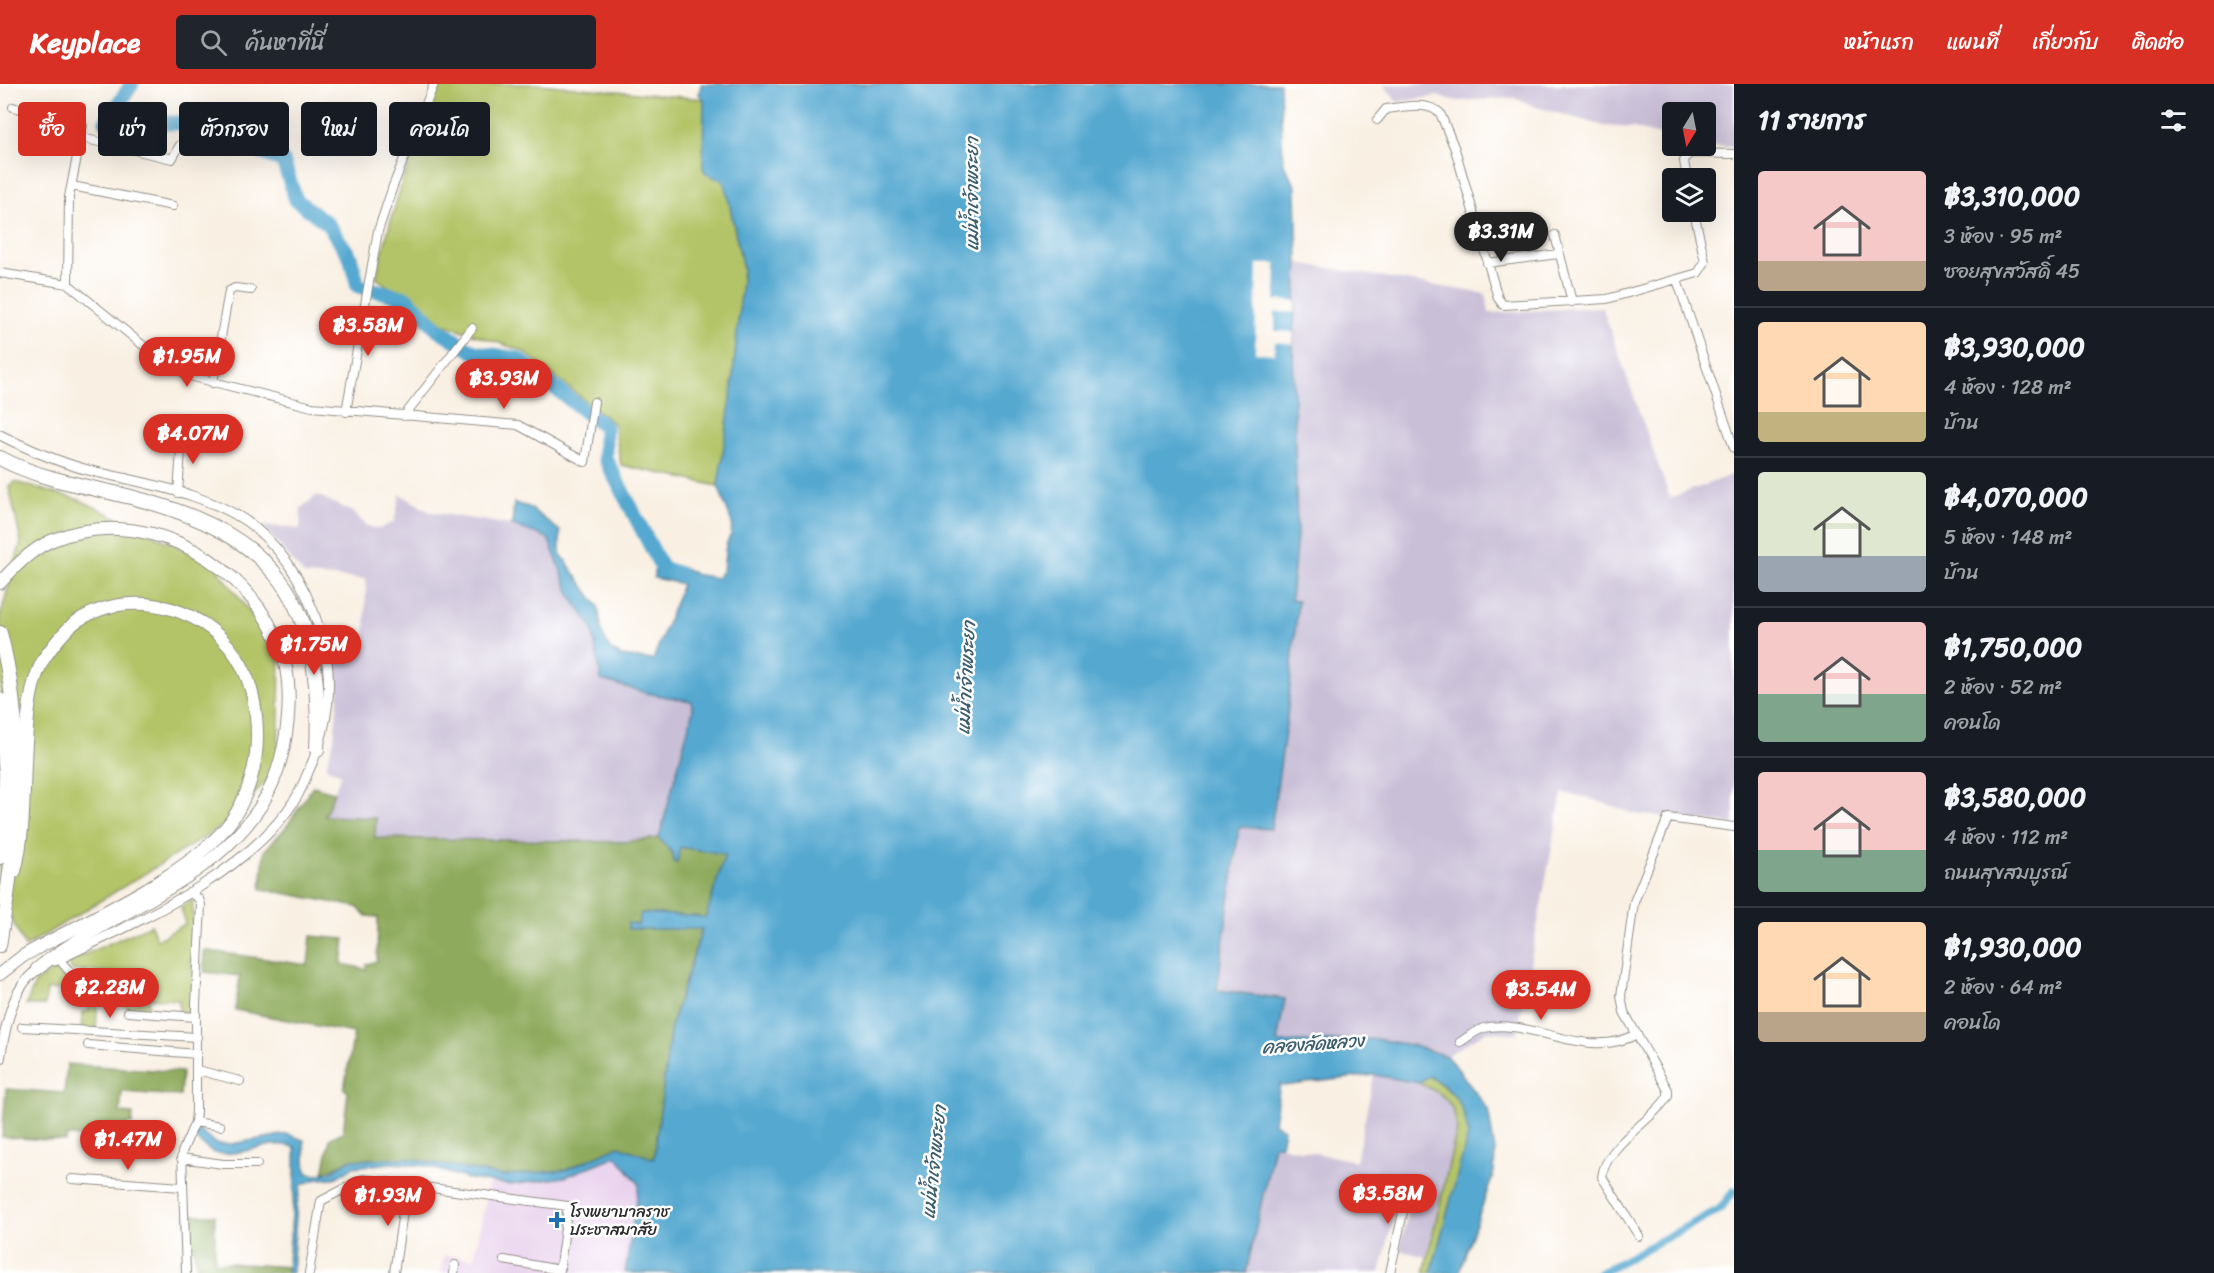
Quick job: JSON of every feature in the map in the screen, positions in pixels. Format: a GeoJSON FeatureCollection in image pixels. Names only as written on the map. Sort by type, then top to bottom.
{"type":"FeatureCollection","features":[{"type":"Feature","properties":{"kind":"highway"},"geometry":{"type":"LineString","coordinates":[[0,458],[49,477],[191,515],[243,542],[276,572],[300,616],[315,667],[319,710],[317,750]]}},
{"type":"Feature","properties":{"kind":"highway"},"geometry":{"type":"LineString","coordinates":[[0,633],[13,698],[17,740],[17,813],[6,903]]}},
{"type":"Feature","properties":{"kind":"highway"},"geometry":{"type":"LineString","coordinates":[[0,700],[6,776],[0,857]]}},
{"type":"Feature","properties":{"kind":"main road"},"geometry":{"type":"LineString","coordinates":[[0,583],[14,567],[51,540],[102,528],[159,534],[194,549],[227,573],[255,602],[275,634],[289,693],[287,731],[280,761],[271,786],[246,825],[205,865],[141,905],[93,930],[37,969]]}},
{"type":"Feature","properties":{"kind":"main road"},"geometry":{"type":"LineString","coordinates":[[0,946],[6,903],[21,843],[29,713],[35,677],[56,642],[79,619],[111,607],[144,604],[180,611],[201,622],[224,641],[241,664],[252,689],[257,719],[257,750],[252,779],[231,821],[202,851],[165,877],[23,956],[0,974]]}},
{"type":"Feature","properties":{"kind":"street"},"geometry":{"type":"LineString","coordinates":[[346,412],[378,231],[393,186],[434,84]]}},
{"type":"Feature","properties":{"kind":"street"},"geometry":{"type":"LineString","coordinates":[[1377,120],[1386,109],[1428,106],[1440,113],[1455,149],[1487,263],[1498,298],[1503,305],[1607,298],[1698,273],[1704,267],[1696,222]]}},
{"type":"Feature","properties":{"kind":"street"},"geometry":{"type":"LineString","coordinates":[[13,107],[18,108]]}},
{"type":"Feature","properties":{"kind":"street"},"geometry":{"type":"LineString","coordinates":[[86,139],[170,159],[174,158],[179,150]]}},
{"type":"Feature","properties":{"kind":"street"},"geometry":{"type":"LineString","coordinates":[[1685,168],[1684,161],[1689,153],[1734,154]]}},
{"type":"Feature","properties":{"kind":"street"},"geometry":{"type":"LineString","coordinates":[[68,284],[69,197],[78,156]]}},
{"type":"Feature","properties":{"kind":"street"},"geometry":{"type":"LineString","coordinates":[[72,186],[173,206]]}},
{"type":"Feature","properties":{"kind":"street"},"geometry":{"type":"LineString","coordinates":[[1555,236],[1572,302]]}},
{"type":"Feature","properties":{"kind":"street"},"geometry":{"type":"LineString","coordinates":[[1487,263],[1560,254]]}},
{"type":"Feature","properties":{"kind":"street"},"geometry":{"type":"LineString","coordinates":[[0,273],[68,284],[172,368],[213,383],[312,408],[518,425],[585,462],[594,402]]}},
{"type":"Feature","properties":{"kind":"street"},"geometry":{"type":"LineString","coordinates":[[1677,280],[1730,425],[1734,448]]}},
{"type":"Feature","properties":{"kind":"street"},"geometry":{"type":"LineString","coordinates":[[213,383],[229,291],[235,288],[251,290]]}},
{"type":"Feature","properties":{"kind":"street"},"geometry":{"type":"LineString","coordinates":[[404,416],[471,331]]}},
{"type":"Feature","properties":{"kind":"street"},"geometry":{"type":"LineString","coordinates":[[0,435],[33,452],[86,469],[178,493],[224,510],[254,527],[280,555],[301,583],[317,615],[327,656],[328,695],[325,727],[317,750],[296,798],[267,835],[219,874],[189,892],[119,930],[37,969],[18,993],[0,1059]]}},
{"type":"Feature","properties":{"kind":"street"},"geometry":{"type":"LineString","coordinates":[[178,493],[182,436]]}},
{"type":"Feature","properties":{"kind":"street"},"geometry":{"type":"LineString","coordinates":[[1639,1236],[1602,1177],[1603,1170],[1622,1142],[1668,1096],[1668,1090],[1624,1012],[1622,996],[1634,902],[1668,818],[1734,827]]}},
{"type":"Feature","properties":{"kind":"street"},"geometry":{"type":"LineString","coordinates":[[186,1273],[182,1158],[185,1143],[195,1122],[196,1017],[201,906],[199,899],[189,892]]}},
{"type":"Feature","properties":{"kind":"street"},"geometry":{"type":"LineString","coordinates":[[59,959],[69,972],[79,976],[140,988]]}},
{"type":"Feature","properties":{"kind":"street"},"geometry":{"type":"LineString","coordinates":[[128,1012],[196,1017]]}},
{"type":"Feature","properties":{"kind":"street"},"geometry":{"type":"LineString","coordinates":[[1460,1042],[1484,1028],[1504,1027],[1560,1040],[1620,1042],[1637,1034]]}},
{"type":"Feature","properties":{"kind":"street"},"geometry":{"type":"LineString","coordinates":[[22,1028],[197,1037]]}},
{"type":"Feature","properties":{"kind":"street"},"geometry":{"type":"LineString","coordinates":[[88,1045],[197,1054]]}},
{"type":"Feature","properties":{"kind":"street"},"geometry":{"type":"LineString","coordinates":[[197,1070],[240,1081]]}},
{"type":"Feature","properties":{"kind":"street"},"geometry":{"type":"LineString","coordinates":[[195,1122],[220,1126]]}},
{"type":"Feature","properties":{"kind":"street"},"geometry":{"type":"LineString","coordinates":[[182,1158],[224,1164],[257,1164]]}},
{"type":"Feature","properties":{"kind":"street"},"geometry":{"type":"LineString","coordinates":[[72,1179],[182,1188]]}},
{"type":"Feature","properties":{"kind":"street"},"geometry":{"type":"LineString","coordinates":[[309,1273],[321,1201],[353,1182],[363,1179],[568,1206],[559,1271],[504,1260]]}},
{"type":"Feature","properties":{"kind":"street"},"geometry":{"type":"LineString","coordinates":[[394,1273],[407,1184]]}},
{"type":"Feature","properties":{"kind":"street"},"geometry":{"type":"LineString","coordinates":[[1390,1273],[1409,1184]]}},
{"type":"Feature","properties":{"kind":"shaded area"},"geometry":{"type":"Polygon","coordinates":[[[1383,84],[1734,84],[1734,147],[1716,146],[1716,102],[1662,102],[1662,135],[1633,128],[1604,126],[1536,107],[1514,98],[1458,101],[1436,96],[1397,102],[1383,84]]]}},
{"type":"Feature","properties":{"kind":"shaded area"},"geometry":{"type":"Polygon","coordinates":[[[1298,263],[1486,294],[1489,313],[1602,307],[1670,498],[1734,474],[1734,824],[1635,814],[1586,797],[1562,793],[1517,1034],[1487,1031],[1446,1056],[1411,1045],[1376,1039],[1277,1043],[1284,999],[1217,990],[1239,826],[1271,829],[1287,718],[1298,601],[1291,600],[1297,536],[1293,344],[1298,263]]]}},
{"type":"Feature","properties":{"kind":"shaded area"},"geometry":{"type":"Polygon","coordinates":[[[400,494],[430,512],[512,525],[548,538],[571,597],[592,627],[601,679],[646,693],[691,701],[693,711],[659,838],[623,842],[374,838],[376,818],[325,816],[341,774],[326,767],[334,739],[339,690],[332,646],[365,646],[366,579],[304,575],[262,525],[300,529],[301,508],[317,495],[353,512],[367,526],[379,529],[394,522],[400,494]]]}},
{"type":"Feature","properties":{"kind":"shaded area"},"geometry":{"type":"Polygon","coordinates":[[[1374,1075],[1419,1083],[1438,1092],[1455,1110],[1457,1129],[1429,1258],[1399,1250],[1415,1183],[1403,1181],[1380,1273],[1246,1273],[1274,1145],[1356,1161],[1374,1075]]]}},
{"type":"Feature","properties":{"kind":"shaded area","name":"โรงพยาบาลราช ประชาสมาสัย"},"geometry":{"type":"Polygon","coordinates":[[[616,1156],[639,1184],[625,1273],[441,1273],[444,1255],[474,1259],[489,1182],[511,1185],[565,1177],[616,1156]]]}},
{"type":"Feature","properties":{"kind":"green space"},"geometry":{"type":"Polygon","coordinates":[[[439,84],[538,84],[704,99],[703,168],[722,180],[726,188],[743,269],[731,398],[718,486],[621,465],[614,424],[523,351],[446,325],[376,278],[411,156],[490,156],[490,102],[432,102],[439,84]]]}},
{"type":"Feature","properties":{"kind":"green space"},"geometry":{"type":"Polygon","coordinates":[[[15,482],[80,500],[214,564],[280,652],[278,767],[231,821],[25,947],[0,895],[0,617],[21,542],[9,487],[15,482]]]}},
{"type":"Feature","properties":{"kind":"green space"},"geometry":{"type":"Polygon","coordinates":[[[313,786],[334,792],[325,816],[376,818],[375,838],[623,842],[659,838],[673,854],[674,862],[677,863],[680,847],[725,854],[706,917],[642,913],[638,925],[629,924],[628,929],[702,928],[671,1026],[654,1160],[619,1146],[566,1170],[503,1176],[407,1158],[350,1160],[323,1173],[330,1138],[343,1132],[348,1092],[344,1089],[354,1033],[235,1010],[240,976],[204,972],[204,950],[308,965],[311,936],[345,939],[342,964],[366,969],[367,964],[377,961],[378,917],[366,916],[357,907],[261,889],[264,851],[287,826],[313,786]]]}},
{"type":"Feature","properties":{"kind":"green space"},"geometry":{"type":"Polygon","coordinates":[[[193,899],[192,1012],[179,1012],[179,1000],[150,998],[148,1011],[127,1010],[125,997],[98,997],[96,1030],[81,1028],[83,1012],[89,1011],[91,981],[96,980],[102,985],[132,988],[140,981],[141,975],[72,970],[67,962],[151,925],[157,940],[185,924],[181,907],[193,899]]]}},
{"type":"Feature","properties":{"kind":"green space"},"geometry":{"type":"Polygon","coordinates":[[[60,966],[70,977],[68,989],[47,990],[45,1005],[26,1005],[36,981],[60,966]]]}},
{"type":"Feature","properties":{"kind":"green space"},"geometry":{"type":"Polygon","coordinates":[[[67,1064],[182,1072],[180,1096],[122,1092],[120,1113],[133,1114],[132,1124],[126,1124],[125,1146],[84,1143],[84,1137],[67,1136],[66,1141],[2,1137],[6,1089],[64,1093],[67,1064]]]}},
{"type":"Feature","properties":{"kind":"green space"},"geometry":{"type":"Polygon","coordinates":[[[1429,1076],[1446,1087],[1457,1100],[1465,1115],[1469,1135],[1431,1273],[1424,1273],[1457,1129],[1456,1119],[1447,1100],[1419,1083],[1429,1076]]]}},
{"type":"Feature","properties":{"kind":"green space"},"geometry":{"type":"Polygon","coordinates":[[[187,1215],[215,1215],[215,1262],[288,1267],[287,1273],[198,1273],[193,1244],[187,1244],[187,1215]]]}},
{"type":"Feature","properties":{"kind":"water"},"geometry":{"type":"Polygon","coordinates":[[[701,84],[1280,84],[1283,162],[1296,187],[1298,263],[1293,344],[1297,536],[1291,600],[1298,601],[1287,718],[1271,829],[1239,827],[1217,990],[1285,999],[1277,1043],[1376,1039],[1411,1045],[1446,1056],[1458,1069],[1488,1109],[1495,1150],[1494,1172],[1459,1273],[1431,1273],[1468,1135],[1467,1124],[1461,1107],[1452,1093],[1429,1076],[1419,1083],[1374,1075],[1283,1086],[1280,1084],[1274,1123],[1284,1129],[1281,1145],[1274,1145],[1246,1273],[625,1273],[639,1184],[616,1156],[565,1177],[511,1185],[468,1179],[427,1166],[393,1163],[353,1167],[335,1178],[318,1179],[302,1184],[297,1204],[292,1273],[287,1273],[295,1180],[295,1147],[275,1145],[235,1153],[215,1153],[192,1136],[198,1129],[216,1144],[231,1144],[287,1134],[304,1140],[306,1172],[316,1175],[330,1172],[350,1160],[407,1158],[503,1176],[566,1170],[619,1146],[654,1159],[671,1026],[702,929],[628,929],[628,923],[638,925],[641,913],[706,917],[725,854],[680,847],[677,863],[673,862],[673,854],[659,838],[693,710],[691,701],[646,693],[601,680],[592,627],[571,597],[548,538],[512,525],[514,503],[529,507],[560,531],[560,553],[598,606],[602,633],[610,649],[621,656],[653,660],[682,584],[654,578],[654,571],[663,568],[681,568],[694,574],[717,578],[723,570],[732,523],[718,486],[731,398],[743,269],[726,187],[722,180],[706,174],[703,168],[704,100],[699,94],[701,84]]]}},
{"type":"Feature","properties":{"kind":"pier"},"geometry":{"type":"Polygon","coordinates":[[[1257,264],[1276,264],[1275,300],[1296,301],[1295,312],[1275,312],[1275,331],[1294,332],[1293,344],[1275,342],[1274,354],[1255,353],[1257,264]]]}},
{"type":"Feature","properties":{"kind":"waterway"},"geometry":{"type":"LineString","coordinates":[[132,84],[106,122],[113,130],[162,123],[207,123],[235,142],[283,161],[296,200],[327,223],[350,256],[358,286],[406,298],[439,330],[474,352],[518,359],[605,427],[605,458],[662,568],[680,574]]}},
{"type":"Feature","properties":{"kind":"waterway"},"geometry":{"type":"LineString","coordinates":[[1600,1273],[1720,1209],[1734,1191]]}},
{"type":"Feature","properties":{"kind":"place","name":"โรงพยาบาลราช ประชาสมาสัย"},"geometry":{"type":"Point","coordinates":[557,1220]}},
{"type":"Feature","properties":{"kind":"water label","name":"แม่น้ำเจ้าพระยา"},"geometry":{"type":"Point","coordinates":[972,194]}},
{"type":"Feature","properties":{"kind":"water label","name":"แม่น้ำเจ้าพระยา"},"geometry":{"type":"Point","coordinates":[966,678]}},
{"type":"Feature","properties":{"kind":"water label","name":"คลองลัดหลวง"},"geometry":{"type":"Point","coordinates":[1313,1044]}},
{"type":"Feature","properties":{"kind":"water label","name":"แม่น้ำเจ้าพระยา"},"geometry":{"type":"Point","coordinates":[934,1162]}}]}
